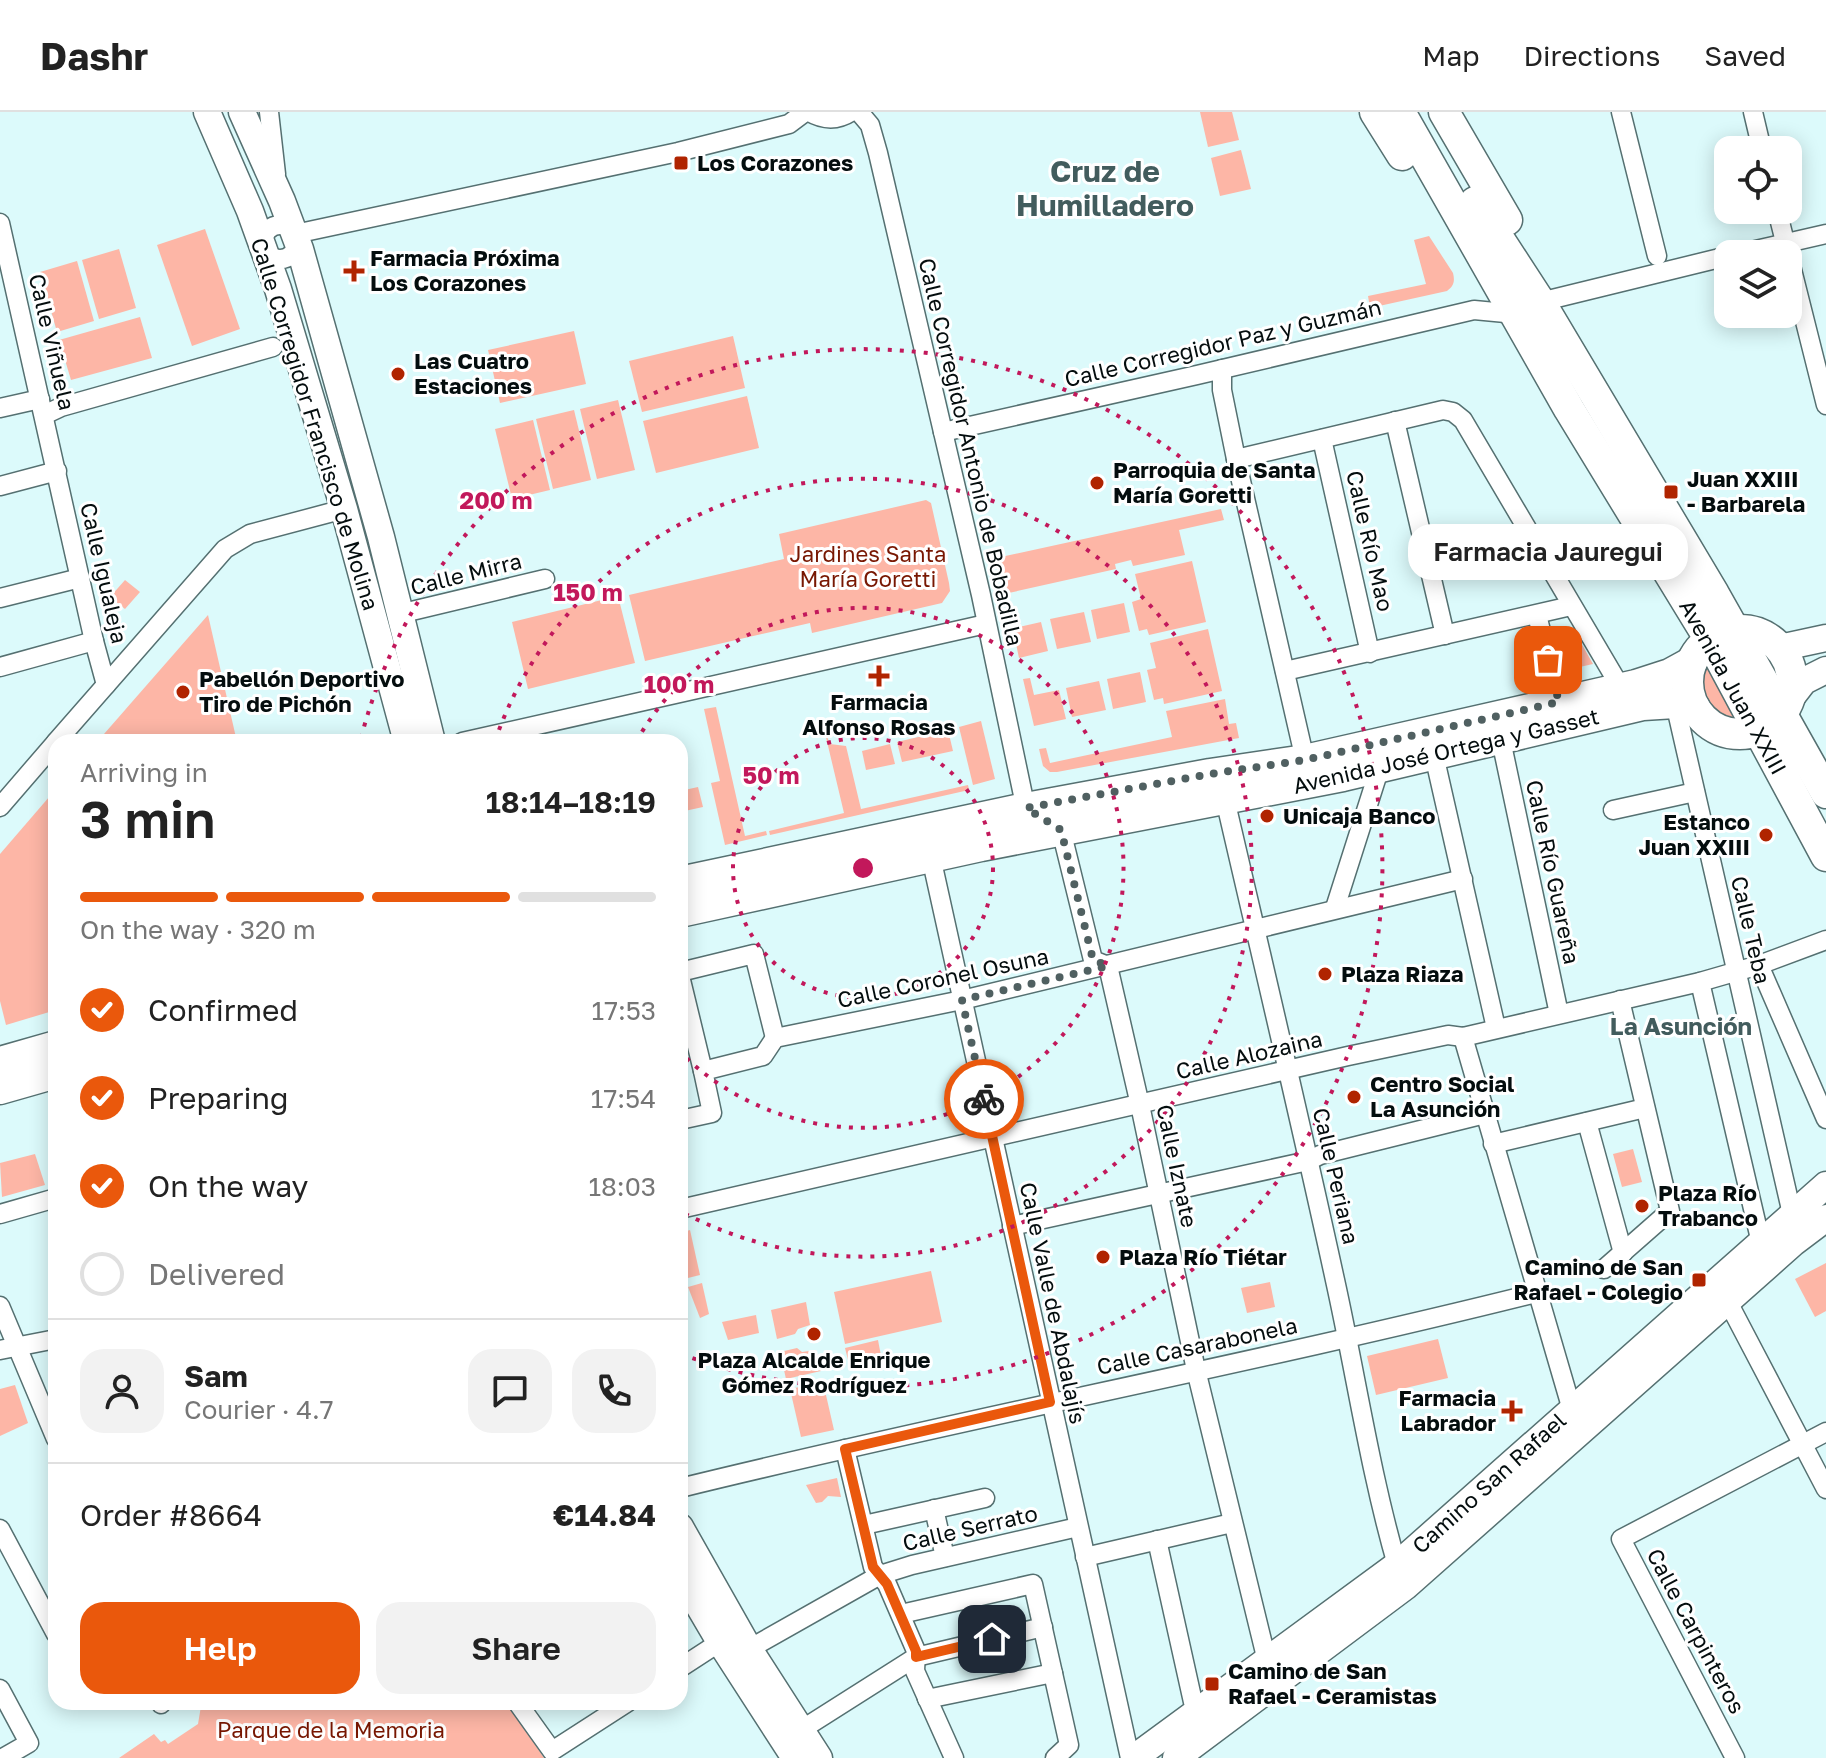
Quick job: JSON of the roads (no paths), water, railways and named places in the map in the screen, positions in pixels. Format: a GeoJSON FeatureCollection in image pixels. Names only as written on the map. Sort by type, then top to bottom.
{"type":"FeatureCollection","features":[{"type":"Feature","properties":{"kind":"main road","name":"Calle Corregidor Francisco de Molina"},"geometry":{"type":"LineString","coordinates":[[207,112],[278,289],[344,509],[405,734]]}},
{"type":"Feature","properties":{"kind":"main road","name":"Calle Corregidor Francisco de Molina"},"geometry":{"type":"LineString","coordinates":[[242,112],[295,234],[381,537],[430,734]]}},
{"type":"Feature","properties":{"kind":"main road","name":"Avenida Juan XXIII"},"geometry":{"type":"LineString","coordinates":[[1375,112],[1488,297],[1528,308]]}},
{"type":"Feature","properties":{"kind":"main road","name":"Avenida Juan XXIII"},"geometry":{"type":"LineString","coordinates":[[1400,112],[1528,308]]}},
{"type":"Feature","properties":{"kind":"main road","name":"Avenida Juan XXIII"},"geometry":{"type":"LineString","coordinates":[[1419,112],[1528,308],[1569,409],[1712,644],[1776,715],[1826,793]]}},
{"type":"Feature","properties":{"kind":"main road","name":"Avenida Juan XXIII"},"geometry":{"type":"LineString","coordinates":[[1444,112],[1530,259],[1528,308]]}},
{"type":"Feature","properties":{"kind":"main road"},"geometry":{"type":"LineString","coordinates":[[1776,715],[1791,672],[1779,648],[1766,637],[1751,631],[1712,644],[1688,685],[1685,706],[1711,726],[1734,734],[1776,715],[1804,681],[1826,670]]}},
{"type":"Feature","properties":{"kind":"main road"},"geometry":{"type":"LineString","coordinates":[[1779,648],[1826,638]]}},
{"type":"Feature","properties":{"kind":"main road","name":"Avenida José Ortega y Gasset"},"geometry":{"type":"LineString","coordinates":[[688,880],[1026,808],[1305,760],[1621,688],[1670,674],[1712,644]]}},
{"type":"Feature","properties":{"kind":"main road","name":"Avenida José Ortega y Gasset"},"geometry":{"type":"LineString","coordinates":[[688,910],[1061,830],[1380,767],[1643,705],[1685,706]]}},
{"type":"Feature","properties":{"kind":"main road","name":"Avenida Juan XXIII"},"geometry":{"type":"LineString","coordinates":[[1776,715],[1826,856]]}},
{"type":"Feature","properties":{"kind":"main road"},"geometry":{"type":"LineString","coordinates":[[0,1062],[48,1048]]}},
{"type":"Feature","properties":{"kind":"main road"},"geometry":{"type":"LineString","coordinates":[[0,1089],[48,1075]]}},
{"type":"Feature","properties":{"kind":"main road","name":"Camino San Rafael"},"geometry":{"type":"LineString","coordinates":[[1132,1758],[1397,1565],[1826,1185]]}},
{"type":"Feature","properties":{"kind":"main road","name":"Camino San Rafael"},"geometry":{"type":"LineString","coordinates":[[1176,1758],[1406,1586],[1793,1243],[1826,1218]]}},
{"type":"Feature","properties":{"kind":"main road"},"geometry":{"type":"LineString","coordinates":[[688,1541],[749,1649],[819,1758]]}},
{"type":"Feature","properties":{"kind":"main road"},"geometry":{"type":"LineString","coordinates":[[688,1588],[795,1758]]}},
{"type":"Feature","properties":{"kind":"street"},"geometry":{"type":"LineString","coordinates":[[269,112],[278,192]]}},
{"type":"Feature","properties":{"kind":"street"},"geometry":{"type":"LineString","coordinates":[[807,112],[826,119],[851,112]]}},
{"type":"Feature","properties":{"kind":"street","name":"Calle Corregidor Francisco de Molina"},"geometry":{"type":"LineString","coordinates":[[295,234],[678,152],[789,124],[807,112]]}},
{"type":"Feature","properties":{"kind":"street","name":"Calle Corregidor Antonio de Bobadilla"},"geometry":{"type":"LineString","coordinates":[[859,112],[870,125],[943,432],[1026,808]]}},
{"type":"Feature","properties":{"kind":"street"},"geometry":{"type":"LineString","coordinates":[[1621,112],[1657,256]]}},
{"type":"Feature","properties":{"kind":"street"},"geometry":{"type":"LineString","coordinates":[[1753,112],[1759,136]]}},
{"type":"Feature","properties":{"kind":"street","name":"Calle Viñuela"},"geometry":{"type":"LineString","coordinates":[[0,223],[9,302],[42,407],[57,471]]}},
{"type":"Feature","properties":{"kind":"street"},"geometry":{"type":"LineString","coordinates":[[263,246],[265,232],[270,227],[284,225],[295,234]]}},
{"type":"Feature","properties":{"kind":"street"},"geometry":{"type":"LineString","coordinates":[[1799,240],[1826,234]]}},
{"type":"Feature","properties":{"kind":"street","name":"Calle Corregidor Paz y Guzmán"},"geometry":{"type":"LineString","coordinates":[[943,432],[1474,310],[1528,308],[1714,260]]}},
{"type":"Feature","properties":{"kind":"street"},"geometry":{"type":"LineString","coordinates":[[1802,308],[1826,405]]}},
{"type":"Feature","properties":{"kind":"street"},"geometry":{"type":"LineString","coordinates":[[0,408],[61,407],[273,347]]}},
{"type":"Feature","properties":{"kind":"street"},"geometry":{"type":"LineString","coordinates":[[1222,369],[1222,390],[1236,459],[1305,760]]}},
{"type":"Feature","properties":{"kind":"street"},"geometry":{"type":"LineString","coordinates":[[1236,459],[1443,410],[1453,412],[1463,420],[1621,688]]}},
{"type":"Feature","properties":{"kind":"street"},"geometry":{"type":"LineString","coordinates":[[1395,421],[1445,635]]}},
{"type":"Feature","properties":{"kind":"street","name":"Calle Río Mao"},"geometry":{"type":"LineString","coordinates":[[1322,439],[1370,653]]}},
{"type":"Feature","properties":{"kind":"street"},"geometry":{"type":"LineString","coordinates":[[0,486],[57,471]]}},
{"type":"Feature","properties":{"kind":"street","name":"Calle Igualeja"},"geometry":{"type":"LineString","coordinates":[[57,471],[106,685]]}},
{"type":"Feature","properties":{"kind":"street"},"geometry":{"type":"LineString","coordinates":[[63,734],[225,549],[238,539],[344,509]]}},
{"type":"Feature","properties":{"kind":"street"},"geometry":{"type":"LineString","coordinates":[[0,598],[80,578]]}},
{"type":"Feature","properties":{"kind":"street","name":"Calle Mirra"},"geometry":{"type":"LineString","coordinates":[[399,614],[545,579]]}},
{"type":"Feature","properties":{"kind":"street"},"geometry":{"type":"LineString","coordinates":[[1285,671],[1571,606]]}},
{"type":"Feature","properties":{"kind":"street"},"geometry":{"type":"LineString","coordinates":[[1537,615],[1559,702]]}},
{"type":"Feature","properties":{"kind":"street"},"geometry":{"type":"LineString","coordinates":[[498,734],[986,624]]}},
{"type":"Feature","properties":{"kind":"street"},"geometry":{"type":"LineString","coordinates":[[0,667],[94,641]]}},
{"type":"Feature","properties":{"kind":"street","name":"Calle Teba"},"geometry":{"type":"LineString","coordinates":[[1685,706],[1695,792],[1792,1214]]}},
{"type":"Feature","properties":{"kind":"street","name":"Calle Río Guareña"},"geometry":{"type":"LineString","coordinates":[[1501,740],[1559,1014]]}},
{"type":"Feature","properties":{"kind":"street"},"geometry":{"type":"LineString","coordinates":[[0,807],[48,751]]}},
{"type":"Feature","properties":{"kind":"street"},"geometry":{"type":"LineString","coordinates":[[1434,755],[1496,1028]]}},
{"type":"Feature","properties":{"kind":"street"},"geometry":{"type":"LineString","coordinates":[[1335,908],[1380,767]]}},
{"type":"Feature","properties":{"kind":"street"},"geometry":{"type":"LineString","coordinates":[[1613,810],[1695,792]]}},
{"type":"Feature","properties":{"kind":"street","name":"Calle Periana"},"geometry":{"type":"LineString","coordinates":[[1225,799],[1289,1071],[1397,1565]]}},
{"type":"Feature","properties":{"kind":"street"},"geometry":{"type":"LineString","coordinates":[[1026,808],[1061,830]]}},
{"type":"Feature","properties":{"kind":"street","name":"Calle Iznate"},"geometry":{"type":"LineString","coordinates":[[1061,830],[1093,960],[1108,966],[1196,1370],[1267,1661]]}},
{"type":"Feature","properties":{"kind":"street","name":"Calle Valle de Abdalajís"},"geometry":{"type":"LineString","coordinates":[[931,857],[1050,1402],[1132,1758]]}},
{"type":"Feature","properties":{"kind":"street","name":"Calle Coronel Osuna"},"geometry":{"type":"LineString","coordinates":[[703,1071],[763,1056],[775,1038],[962,1000],[1463,879]]}},
{"type":"Feature","properties":{"kind":"street","name":"Calle Alozaina"},"geometry":{"type":"LineString","coordinates":[[688,1207],[1448,1035],[1463,1037],[1700,982],[1759,965],[1826,940]]}},
{"type":"Feature","properties":{"kind":"street"},"geometry":{"type":"LineString","coordinates":[[688,972],[754,954],[775,1038]]}},
{"type":"Feature","properties":{"kind":"street"},"geometry":{"type":"LineString","coordinates":[[1759,965],[1826,1119]]}},
{"type":"Feature","properties":{"kind":"street"},"geometry":{"type":"LineString","coordinates":[[1700,982],[1761,1243]]}},
{"type":"Feature","properties":{"kind":"street"},"geometry":{"type":"LineString","coordinates":[[1604,1269],[1670,1211],[1620,1000]]}},
{"type":"Feature","properties":{"kind":"street"},"geometry":{"type":"LineString","coordinates":[[688,1033],[703,1071],[712,1113],[688,1118]]}},
{"type":"Feature","properties":{"kind":"street"},"geometry":{"type":"LineString","coordinates":[[1463,1037],[1572,1410],[1585,1416],[1601,1414]]}},
{"type":"Feature","properties":{"kind":"street"},"geometry":{"type":"LineString","coordinates":[[1493,1144],[1645,1108]]}},
{"type":"Feature","properties":{"kind":"street"},"geometry":{"type":"LineString","coordinates":[[1012,1226],[1308,1161],[1320,1155],[1485,1114]]}},
{"type":"Feature","properties":{"kind":"street"},"geometry":{"type":"LineString","coordinates":[[1587,1122],[1623,1253]]}},
{"type":"Feature","properties":{"kind":"street"},"geometry":{"type":"LineString","coordinates":[[0,1214],[48,1200]]}},
{"type":"Feature","properties":{"kind":"street","name":"Calle Casarabonela"},"geometry":{"type":"LineString","coordinates":[[688,1486],[1050,1402],[1346,1339],[1536,1293]]}},
{"type":"Feature","properties":{"kind":"street"},"geometry":{"type":"LineString","coordinates":[[1728,1302],[1826,1489]]}},
{"type":"Feature","properties":{"kind":"street"},"geometry":{"type":"LineString","coordinates":[[0,1306],[8,1349],[27,1364],[48,1418]]}},
{"type":"Feature","properties":{"kind":"street"},"geometry":{"type":"LineString","coordinates":[[8,1349],[48,1341]]}},
{"type":"Feature","properties":{"kind":"street"},"geometry":{"type":"LineString","coordinates":[[1802,1444],[1826,1432]]}},
{"type":"Feature","properties":{"kind":"street","name":"Calle Carpinteros"},"geometry":{"type":"LineString","coordinates":[[1735,1758],[1621,1539],[1802,1444]]}},
{"type":"Feature","properties":{"kind":"street"},"geometry":{"type":"LineString","coordinates":[[845,1449],[873,1567],[887,1584],[901,1614],[916,1651],[915,1671],[954,1758]]}},
{"type":"Feature","properties":{"kind":"street"},"geometry":{"type":"LineString","coordinates":[[864,1525],[985,1498]]}},
{"type":"Feature","properties":{"kind":"street"},"geometry":{"type":"LineString","coordinates":[[934,1509],[945,1557]]}},
{"type":"Feature","properties":{"kind":"street"},"geometry":{"type":"LineString","coordinates":[[1085,1557],[1232,1523]]}},
{"type":"Feature","properties":{"kind":"street","name":"Calle Serrato"},"geometry":{"type":"LineString","coordinates":[[749,1649],[880,1575],[1078,1527]]}},
{"type":"Feature","properties":{"kind":"street"},"geometry":{"type":"LineString","coordinates":[[0,1529],[48,1619]]}},
{"type":"Feature","properties":{"kind":"street"},"geometry":{"type":"LineString","coordinates":[[1157,1540],[1193,1702]]}},
{"type":"Feature","properties":{"kind":"street"},"geometry":{"type":"LineString","coordinates":[[901,1614],[1033,1584],[1069,1745],[1055,1758]]}},
{"type":"Feature","properties":{"kind":"street"},"geometry":{"type":"LineString","coordinates":[[801,1730],[916,1657],[1043,1627]]}},
{"type":"Feature","properties":{"kind":"street"},"geometry":{"type":"LineString","coordinates":[[688,1663],[720,1642]]}},
{"type":"Feature","properties":{"kind":"street"},"geometry":{"type":"LineString","coordinates":[[927,1699],[1053,1673]]}},
{"type":"Feature","properties":{"kind":"street"},"geometry":{"type":"LineString","coordinates":[[0,1689],[29,1743],[3,1758]]}},
{"type":"Feature","properties":{"kind":"street"},"geometry":{"type":"LineString","coordinates":[[523,1710],[552,1751],[616,1710]]}},
{"type":"Feature","properties":{"kind":"place","name":"Los Corazones"},"geometry":{"type":"Point","coordinates":[681,163]}},
{"type":"Feature","properties":{"kind":"place","name":"Farmacia Próxima Los Corazones"},"geometry":{"type":"Point","coordinates":[354,271]}},
{"type":"Feature","properties":{"kind":"place","name":"Las Cuatro Estaciones"},"geometry":{"type":"Point","coordinates":[398,374]}},
{"type":"Feature","properties":{"kind":"place","name":"Parroquia de Santa María Goretti"},"geometry":{"type":"Point","coordinates":[1097,483]}},
{"type":"Feature","properties":{"kind":"place","name":"Juan XXIII - Barbarela"},"geometry":{"type":"Point","coordinates":[1671,492]}},
{"type":"Feature","properties":{"kind":"place","name":"Farmacia Jauregui"},"geometry":{"type":"Point","coordinates":[1548,660]}},
{"type":"Feature","properties":{"kind":"place","name":"Farmacia Alfonso Rosas"},"geometry":{"type":"Point","coordinates":[879,676]}},
{"type":"Feature","properties":{"kind":"place","name":"Pabellón Deportivo Tiro de Pichón"},"geometry":{"type":"Point","coordinates":[183,692]}},
{"type":"Feature","properties":{"kind":"place","name":"Unicaja Banco"},"geometry":{"type":"Point","coordinates":[1267,816]}},
{"type":"Feature","properties":{"kind":"place","name":"Estanco Juan XXIII"},"geometry":{"type":"Point","coordinates":[1766,835]}},
{"type":"Feature","properties":{"kind":"place","name":"Plaza Riaza"},"geometry":{"type":"Point","coordinates":[1325,974]}},
{"type":"Feature","properties":{"kind":"place","name":"Centro Social La Asunción"},"geometry":{"type":"Point","coordinates":[1354,1097]}},
{"type":"Feature","properties":{"kind":"place","name":"Plaza Río Trabanco"},"geometry":{"type":"Point","coordinates":[1642,1206]}},
{"type":"Feature","properties":{"kind":"place","name":"Plaza Río Tiétar"},"geometry":{"type":"Point","coordinates":[1103,1257]}},
{"type":"Feature","properties":{"kind":"place","name":"Camino de San Rafael - Colegio"},"geometry":{"type":"Point","coordinates":[1699,1280]}},
{"type":"Feature","properties":{"kind":"place","name":"Plaza Alcalde Enrique Gómez Rodríguez"},"geometry":{"type":"Point","coordinates":[814,1334]}},
{"type":"Feature","properties":{"kind":"place","name":"Farmacia Labrador"},"geometry":{"type":"Point","coordinates":[1512,1411]}},
{"type":"Feature","properties":{"kind":"place","name":"Camino de San Rafael - Ceramistas"},"geometry":{"type":"Point","coordinates":[1212,1684]}},
{"type":"Feature","properties":{"kind":"district","name":"Cruz de Humilladero"},"geometry":{"type":"Point","coordinates":[1105,189]}},
{"type":"Feature","properties":{"kind":"district","name":"La Asunción"},"geometry":{"type":"Point","coordinates":[1681,1027]}},
{"type":"Feature","properties":{"kind":"park label","name":"Jardines Santa María Goretti"},"geometry":{"type":"Point","coordinates":[868,566]}},
{"type":"Feature","properties":{"kind":"park label","name":"Parque de la Memoria"},"geometry":{"type":"Point","coordinates":[331,1730]}}]}
